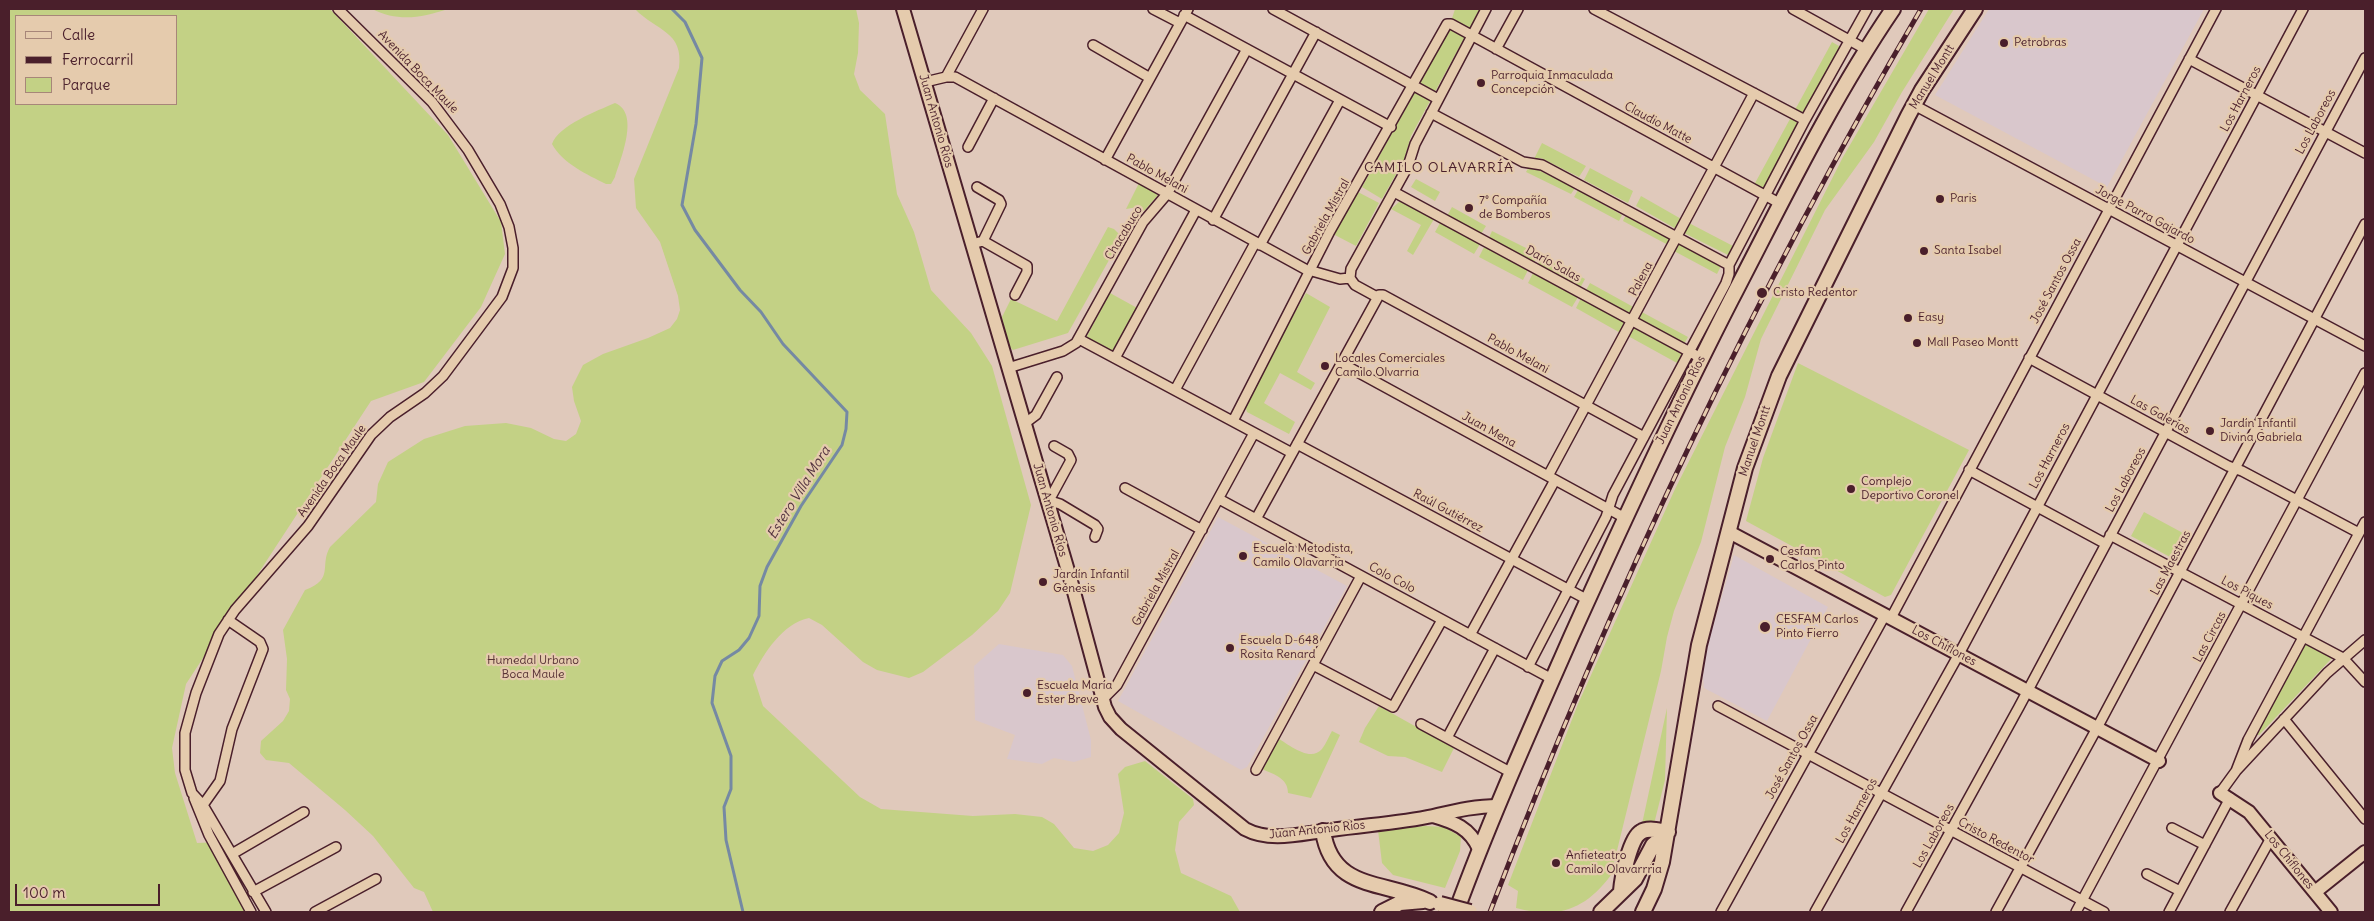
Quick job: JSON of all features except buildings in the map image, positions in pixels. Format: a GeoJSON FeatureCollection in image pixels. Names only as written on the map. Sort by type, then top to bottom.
{"type":"FeatureCollection","features":[{"type":"Feature","properties":{"kind":"main road","name":"Juan Antonio Ríos"},"geometry":{"type":"LineString","coordinates":[[1479,849],[1695,355],[1867,50],[1893,9]]}},
{"type":"Feature","properties":{"kind":"main road","name":"Manuel Montt"},"geometry":{"type":"LineString","coordinates":[[1643,912],[1660,870],[1694,671],[1745,468],[1780,376],[1821,289],[1914,105],[1975,9]]}},
{"type":"Feature","properties":{"kind":"main road"},"geometry":{"type":"LineString","coordinates":[[1323,831],[1328,853],[1335,864],[1345,873],[1358,879],[1470,912]]}},
{"type":"Feature","properties":{"kind":"main road"},"geometry":{"type":"LineString","coordinates":[[1621,891],[1634,838],[1642,831],[1668,832]]}},
{"type":"Feature","properties":{"kind":"main road"},"geometry":{"type":"LineString","coordinates":[[1600,912],[1635,879],[1653,845],[1668,832]]}},
{"type":"Feature","properties":{"kind":"main road"},"geometry":{"type":"LineString","coordinates":[[1456,912],[1479,849]]}},
{"type":"Feature","properties":{"kind":"main road"},"geometry":{"type":"LineString","coordinates":[[1382,912],[1408,901],[1435,903]]}},
{"type":"Feature","properties":{"kind":"street","name":"Avenida Boca Maule"},"geometry":{"type":"LineString","coordinates":[[266,912],[203,805],[192,793],[185,770],[185,732],[191,706],[213,646],[228,620],[308,526],[371,435],[390,417],[425,393],[443,376],[502,297],[513,268],[513,248],[509,227],[500,204],[468,150],[432,102],[338,9]]}},
{"type":"Feature","properties":{"kind":"street","name":"Juan Antonio Ríos"},"geometry":{"type":"LineString","coordinates":[[903,9],[977,242],[1008,368],[1110,717],[1121,729],[1245,829],[1259,835],[1273,836],[1323,831],[1433,816],[1482,806],[1498,806]]}},
{"type":"Feature","properties":{"kind":"street"},"geometry":{"type":"LineString","coordinates":[[925,82],[946,76],[983,9]]}},
{"type":"Feature","properties":{"kind":"street"},"geometry":{"type":"LineString","coordinates":[[1153,9],[1184,16],[1390,126]]}},
{"type":"Feature","properties":{"kind":"street"},"geometry":{"type":"LineString","coordinates":[[1273,9],[1438,99]]}},
{"type":"Feature","properties":{"kind":"street"},"geometry":{"type":"LineString","coordinates":[[1350,278],[1351,269],[1408,166],[1415,144],[1486,9]]}},
{"type":"Feature","properties":{"kind":"street"},"geometry":{"type":"LineString","coordinates":[[1496,49],[1518,9]]}},
{"type":"Feature","properties":{"kind":"street"},"geometry":{"type":"LineString","coordinates":[[1594,9],[1805,120]]}},
{"type":"Feature","properties":{"kind":"street"},"geometry":{"type":"LineString","coordinates":[[1793,9],[1867,50]]}},
{"type":"Feature","properties":{"kind":"street"},"geometry":{"type":"LineString","coordinates":[[1528,666],[1606,517],[1608,509],[1644,437],[1695,355],[1726,283],[1729,265],[1805,120],[1867,9]]}},
{"type":"Feature","properties":{"kind":"street","name":"José Santos Ossa"},"geometry":{"type":"LineString","coordinates":[[1721,912],[1969,470],[2216,9]]}},
{"type":"Feature","properties":{"kind":"street","name":"Los Harneros"},"geometry":{"type":"LineString","coordinates":[[1815,912],[1958,654],[2303,9]]}},
{"type":"Feature","properties":{"kind":"street"},"geometry":{"type":"LineString","coordinates":[[1105,160],[1184,16]]}},
{"type":"Feature","properties":{"kind":"street","name":"Gabriela Mistral"},"geometry":{"type":"LineString","coordinates":[[1232,421],[1348,198],[1446,25],[1451,24],[1472,36]]}},
{"type":"Feature","properties":{"kind":"street"},"geometry":{"type":"LineString","coordinates":[[1213,220],[1316,32]]}},
{"type":"Feature","properties":{"kind":"street","name":"Claudio Matte"},"geometry":{"type":"LineString","coordinates":[[1472,36],[1781,204]]}},
{"type":"Feature","properties":{"kind":"street"},"geometry":{"type":"LineString","coordinates":[[1093,45],[1150,78]]}},
{"type":"Feature","properties":{"kind":"street","name":"Chacabuco"},"geometry":{"type":"LineString","coordinates":[[1008,368],[1069,349],[1079,339],[1143,222],[1167,194],[1246,49]]}},
{"type":"Feature","properties":{"kind":"street","name":"Los Laboreos"},"geometry":{"type":"LineString","coordinates":[[1906,912],[2028,691],[2365,58]]}},
{"type":"Feature","properties":{"kind":"street"},"geometry":{"type":"LineString","coordinates":[[2189,59],[2365,153]]}},
{"type":"Feature","properties":{"kind":"street","name":"Pablo Melani"},"geometry":{"type":"LineString","coordinates":[[946,76],[955,77],[994,98],[1257,244],[1310,271],[1340,278],[1350,278],[1355,285],[1378,296],[1383,295],[1644,437]]}},
{"type":"Feature","properties":{"kind":"street","name":"Palena"},"geometry":{"type":"LineString","coordinates":[[1470,635],[1512,559],[1586,406],[1754,93]]}},
{"type":"Feature","properties":{"kind":"street"},"geometry":{"type":"LineString","coordinates":[[968,147],[994,98]]}},
{"type":"Feature","properties":{"kind":"street"},"geometry":{"type":"LineString","coordinates":[[1175,390],[1340,100]]}},
{"type":"Feature","properties":{"kind":"street","name":"Jorge Parra Gajardo"},"geometry":{"type":"LineString","coordinates":[[1914,105],[2365,346]]}},
{"type":"Feature","properties":{"kind":"street"},"geometry":{"type":"LineString","coordinates":[[1431,113],[1523,162],[1542,165],[1729,265]]}},
{"type":"Feature","properties":{"kind":"street"},"geometry":{"type":"LineString","coordinates":[[977,187],[999,200],[1001,204],[977,242],[1027,266],[1027,272],[1015,295]]}},
{"type":"Feature","properties":{"kind":"street","name":"Darío Salas"},"geometry":{"type":"LineString","coordinates":[[1394,192],[1695,355]]}},
{"type":"Feature","properties":{"kind":"street"},"geometry":{"type":"LineString","coordinates":[[1115,358],[1196,210]]}},
{"type":"Feature","properties":{"kind":"street","name":"Las Maestras"},"geometry":{"type":"LineString","coordinates":[[1996,912],[2097,728],[2365,224]]}},
{"type":"Feature","properties":{"kind":"street"},"geometry":{"type":"LineString","coordinates":[[1256,519],[1378,296]]}},
{"type":"Feature","properties":{"kind":"street"},"geometry":{"type":"LineString","coordinates":[[1079,339],[1292,453]]}},
{"type":"Feature","properties":{"kind":"street","name":"Las Galerías"},"geometry":{"type":"LineString","coordinates":[[2029,358],[2165,432],[2360,533]]}},
{"type":"Feature","properties":{"kind":"street","name":"Juan Mena"},"geometry":{"type":"LineString","coordinates":[[1341,363],[1625,518]]}},
{"type":"Feature","properties":{"kind":"street","name":"Las Circas"},"geometry":{"type":"LineString","coordinates":[[2076,912],[2084,901],[2365,372]]}},
{"type":"Feature","properties":{"kind":"street"},"geometry":{"type":"LineString","coordinates":[[1024,424],[1036,415],[1057,377]]}},
{"type":"Feature","properties":{"kind":"street","name":"Gabriela Mistral"},"geometry":{"type":"LineString","coordinates":[[1104,699],[1117,685],[1254,433]]}},
{"type":"Feature","properties":{"kind":"street","name":"Raúl Gutiérrez"},"geometry":{"type":"LineString","coordinates":[[1297,444],[1588,600]]}},
{"type":"Feature","properties":{"kind":"street"},"geometry":{"type":"LineString","coordinates":[[1054,446],[1068,454],[1071,460],[1052,495],[1047,500],[1060,504],[1095,525],[1098,529],[1094,537]]}},
{"type":"Feature","properties":{"kind":"street"},"geometry":{"type":"LineString","coordinates":[[1969,470],[2106,544]]}},
{"type":"Feature","properties":{"kind":"street"},"geometry":{"type":"LineString","coordinates":[[1125,488],[1202,530]]}},
{"type":"Feature","properties":{"kind":"street","name":"Colo Colo"},"geometry":{"type":"LineString","coordinates":[[1219,499],[1552,679]]}},
{"type":"Feature","properties":{"kind":"street"},"geometry":{"type":"LineString","coordinates":[[2169,912],[2205,845],[2248,740],[2365,522]]}},
{"type":"Feature","properties":{"kind":"street","name":"Los Chiflones"},"geometry":{"type":"LineString","coordinates":[[1729,532],[2158,761]]}},
{"type":"Feature","properties":{"kind":"street","name":"Los Piques"},"geometry":{"type":"LineString","coordinates":[[2110,535],[2343,658],[2365,682]]}},
{"type":"Feature","properties":{"kind":"street"},"geometry":{"type":"LineString","coordinates":[[1256,770],[1361,576]]}},
{"type":"Feature","properties":{"kind":"street"},"geometry":{"type":"LineString","coordinates":[[203,805],[220,781],[232,729],[263,649],[260,642],[228,620]]}},
{"type":"Feature","properties":{"kind":"street"},"geometry":{"type":"LineString","coordinates":[[1313,665],[1393,707],[1442,620]]}},
{"type":"Feature","properties":{"kind":"street"},"geometry":{"type":"LineString","coordinates":[[2236,771],[2343,658],[2365,640]]}},
{"type":"Feature","properties":{"kind":"street"},"geometry":{"type":"LineString","coordinates":[[1447,738],[1495,648]]}},
{"type":"Feature","properties":{"kind":"street","name":"Cristo Redentor"},"geometry":{"type":"LineString","coordinates":[[1718,706],[2104,912]]}},
{"type":"Feature","properties":{"kind":"street"},"geometry":{"type":"LineString","coordinates":[[2284,719],[2365,819]]}},
{"type":"Feature","properties":{"kind":"street"},"geometry":{"type":"LineString","coordinates":[[1421,724],[1512,773]]}},
{"type":"Feature","properties":{"kind":"street"},"geometry":{"type":"LineString","coordinates":[[192,793],[209,835],[251,912]]}},
{"type":"Feature","properties":{"kind":"street","name":"Los Chiflones"},"geometry":{"type":"LineString","coordinates":[[2225,796],[2249,812],[2331,912]]}},
{"type":"Feature","properties":{"kind":"street"},"geometry":{"type":"LineString","coordinates":[[232,854],[304,812]]}},
{"type":"Feature","properties":{"kind":"street","name":"Juan Antonio Ríos"},"geometry":{"type":"LineString","coordinates":[[1433,816],[1450,820],[1474,836],[1479,849]]}},
{"type":"Feature","properties":{"kind":"street"},"geometry":{"type":"LineString","coordinates":[[2172,828],[2205,845]]}},
{"type":"Feature","properties":{"kind":"street"},"geometry":{"type":"LineString","coordinates":[[2230,912],[2271,838]]}},
{"type":"Feature","properties":{"kind":"street"},"geometry":{"type":"LineString","coordinates":[[253,892],[336,847]]}},
{"type":"Feature","properties":{"kind":"street"},"geometry":{"type":"LineString","coordinates":[[2315,892],[2365,852]]}},
{"type":"Feature","properties":{"kind":"street"},"geometry":{"type":"LineString","coordinates":[[2147,874],[2180,891]]}},
{"type":"Feature","properties":{"kind":"street"},"geometry":{"type":"LineString","coordinates":[[315,912],[376,879]]}},
{"type":"Feature","properties":{"kind":"shaded area"},"geometry":{"type":"Polygon","coordinates":[[[1989,9],[2204,9],[2107,187],[1935,95],[1989,9]]]}},
{"type":"Feature","properties":{"kind":"shaded area","name":"Escuela D-648 Rosita Renard"},"geometry":{"type":"Polygon","coordinates":[[[1218,517],[1347,586],[1247,767],[1241,770],[1118,701],[1218,517]]]}},
{"type":"Feature","properties":{"kind":"shaded area","name":"CESFAM Carlos Pinto Fierro"},"geometry":{"type":"Polygon","coordinates":[[[1734,555],[1828,607],[1767,721],[1704,688],[1703,676],[1707,647],[1734,555]]]}},
{"type":"Feature","properties":{"kind":"shaded area","name":"Escuela María Ester Breve"},"geometry":{"type":"Polygon","coordinates":[[[999,644],[1063,655],[1072,666],[1091,740],[1091,757],[1074,762],[1054,758],[1042,764],[1007,759],[1015,735],[975,720],[974,666],[999,644]]]}},
{"type":"Feature","properties":{"kind":"green space"},"geometry":{"type":"Polygon","coordinates":[[[9,9],[330,9],[448,135],[501,222],[505,254],[481,307],[424,382],[371,401],[186,684],[172,748],[175,773],[197,843],[219,842],[250,912],[9,912],[9,9]]]}},
{"type":"Feature","properties":{"kind":"green space"},"geometry":{"type":"Polygon","coordinates":[[[372,9],[448,9],[428,15],[400,17],[391,16],[372,9]]]}},
{"type":"Feature","properties":{"kind":"green space","name":"Humedal Urbano Boca Maule"},"geometry":{"type":"Polygon","coordinates":[[[635,9],[856,9],[859,23],[858,53],[854,74],[860,90],[885,114],[897,194],[914,232],[931,290],[971,333],[992,366],[1031,505],[1010,593],[998,611],[972,635],[923,672],[909,678],[877,670],[863,662],[822,625],[809,618],[791,626],[775,640],[753,675],[763,706],[860,797],[881,809],[973,816],[1015,814],[1042,817],[1054,824],[1074,848],[1093,851],[1108,845],[1119,833],[1124,813],[1118,774],[1125,767],[1145,761],[1193,799],[1194,805],[1179,822],[1175,850],[1181,873],[1231,896],[1240,912],[433,912],[424,892],[414,888],[373,836],[345,810],[289,763],[266,760],[260,753],[261,741],[283,721],[289,711],[290,699],[286,690],[287,659],[283,630],[305,590],[314,586],[323,577],[330,547],[376,502],[378,484],[388,462],[424,439],[465,426],[506,423],[531,428],[554,439],[566,441],[576,434],[581,421],[574,401],[572,387],[583,365],[603,354],[670,328],[677,319],[680,310],[678,296],[660,242],[636,208],[634,179],[679,68],[679,56],[673,39],[635,9]]]}},
{"type":"Feature","properties":{"kind":"green space"},"geometry":{"type":"Polygon","coordinates":[[[1455,9],[1480,9],[1411,136],[1404,160],[1382,199],[1362,187],[1449,28],[1455,9]]]}},
{"type":"Feature","properties":{"kind":"green space"},"geometry":{"type":"Polygon","coordinates":[[[1929,9],[1954,9],[1902,92],[1874,142],[1825,210],[1761,339],[1745,397],[1725,447],[1701,542],[1674,611],[1611,875],[1591,896],[1581,904],[1570,909],[1558,912],[1545,912],[1516,908],[1518,891],[1508,885],[1578,704],[1675,489],[1843,157],[1929,9]]]}},
{"type":"Feature","properties":{"kind":"green space"},"geometry":{"type":"Polygon","coordinates":[[[1832,42],[1846,50],[1768,194],[1754,185],[1832,42]]]}},
{"type":"Feature","properties":{"kind":"green space"},"geometry":{"type":"Polygon","coordinates":[[[615,103],[622,108],[626,116],[628,126],[627,137],[615,177],[611,184],[606,184],[569,163],[556,151],[552,144],[556,137],[570,125],[589,114],[615,103]]]}},
{"type":"Feature","properties":{"kind":"green space"},"geometry":{"type":"Polygon","coordinates":[[[1542,143],[1586,166],[1579,177],[1541,158],[1534,159],[1542,143]]]}},
{"type":"Feature","properties":{"kind":"green space"},"geometry":{"type":"Polygon","coordinates":[[[1529,167],[1575,188],[1571,194],[1526,172],[1529,167]]]}},
{"type":"Feature","properties":{"kind":"green space"},"geometry":{"type":"Polygon","coordinates":[[[1590,168],[1633,191],[1628,203],[1584,180],[1590,168]]]}},
{"type":"Feature","properties":{"kind":"green space"},"geometry":{"type":"Polygon","coordinates":[[[1416,179],[1440,192],[1435,201],[1411,187],[1416,179]]]}},
{"type":"Feature","properties":{"kind":"green space"},"geometry":{"type":"Polygon","coordinates":[[[1139,183],[1158,195],[1144,211],[1138,207],[1126,209],[1139,183]]]}},
{"type":"Feature","properties":{"kind":"green space"},"geometry":{"type":"Polygon","coordinates":[[[1578,190],[1622,215],[1619,221],[1574,197],[1578,190]]]}},
{"type":"Feature","properties":{"kind":"green space"},"geometry":{"type":"Polygon","coordinates":[[[1356,191],[1379,203],[1356,246],[1333,234],[1356,191]]]}},
{"type":"Feature","properties":{"kind":"green space"},"geometry":{"type":"Polygon","coordinates":[[[1641,196],[1683,220],[1678,230],[1636,206],[1641,196]]]}},
{"type":"Feature","properties":{"kind":"green space"},"geometry":{"type":"Polygon","coordinates":[[[1399,202],[1404,202],[1434,219],[1413,255],[1407,251],[1421,225],[1391,209],[1399,202]]]}},
{"type":"Feature","properties":{"kind":"green space"},"geometry":{"type":"Polygon","coordinates":[[[1452,207],[1486,226],[1481,234],[1447,216],[1452,207]]]}},
{"type":"Feature","properties":{"kind":"green space"},"geometry":{"type":"Polygon","coordinates":[[[1626,214],[1673,239],[1670,246],[1623,221],[1626,214]]]}},
{"type":"Feature","properties":{"kind":"green space"},"geometry":{"type":"Polygon","coordinates":[[[1687,222],[1733,246],[1728,255],[1682,232],[1687,222]]]}},
{"type":"Feature","properties":{"kind":"green space"},"geometry":{"type":"Polygon","coordinates":[[[1440,223],[1480,244],[1474,254],[1435,232],[1440,223]]]}},
{"type":"Feature","properties":{"kind":"green space"},"geometry":{"type":"Polygon","coordinates":[[[1108,227],[1114,229],[1122,237],[1068,333],[1013,350],[1008,345],[1002,317],[1011,299],[1057,321],[1108,227]]]}},
{"type":"Feature","properties":{"kind":"green space"},"geometry":{"type":"Polygon","coordinates":[[[1492,231],[1538,254],[1534,263],[1488,240],[1492,231]]]}},
{"type":"Feature","properties":{"kind":"green space"},"geometry":{"type":"Polygon","coordinates":[[[1679,244],[1721,266],[1717,274],[1674,251],[1679,244]]]}},
{"type":"Feature","properties":{"kind":"green space"},"geometry":{"type":"Polygon","coordinates":[[[1484,247],[1528,270],[1523,280],[1479,257],[1484,247]]]}},
{"type":"Feature","properties":{"kind":"green space"},"geometry":{"type":"Polygon","coordinates":[[[1542,256],[1585,279],[1580,288],[1537,265],[1542,256]]]}},
{"type":"Feature","properties":{"kind":"green space"},"geometry":{"type":"Polygon","coordinates":[[[1533,273],[1578,297],[1572,307],[1528,283],[1533,273]]]}},
{"type":"Feature","properties":{"kind":"green space"},"geometry":{"type":"Polygon","coordinates":[[[1590,283],[1637,309],[1632,318],[1585,292],[1590,283]]]}},
{"type":"Feature","properties":{"kind":"green space"},"geometry":{"type":"Polygon","coordinates":[[[1110,293],[1139,309],[1114,353],[1086,338],[1110,293]]]}},
{"type":"Feature","properties":{"kind":"green space"},"geometry":{"type":"Polygon","coordinates":[[[1306,293],[1330,307],[1297,372],[1315,383],[1311,390],[1280,373],[1264,403],[1295,422],[1289,434],[1247,412],[1244,402],[1306,293]]]}},
{"type":"Feature","properties":{"kind":"green space"},"geometry":{"type":"Polygon","coordinates":[[[1581,298],[1629,325],[1624,335],[1576,308],[1581,298]]]}},
{"type":"Feature","properties":{"kind":"green space"},"geometry":{"type":"Polygon","coordinates":[[[1640,311],[1688,337],[1684,344],[1636,319],[1640,311]]]}},
{"type":"Feature","properties":{"kind":"green space"},"geometry":{"type":"Polygon","coordinates":[[[1633,327],[1682,354],[1677,363],[1628,336],[1633,327]]]}},
{"type":"Feature","properties":{"kind":"green space","name":"Complejo Deportivo Coronel"},"geometry":{"type":"Polygon","coordinates":[[[1798,363],[1969,450],[1891,595],[1885,597],[1746,521],[1763,458],[1798,363]]]}},
{"type":"Feature","properties":{"kind":"green space"},"geometry":{"type":"Polygon","coordinates":[[[2144,512],[2183,533],[2170,557],[2131,536],[2144,512]]]}},
{"type":"Feature","properties":{"kind":"green space"},"geometry":{"type":"Polygon","coordinates":[[[2304,643],[2332,658],[2259,735],[2255,735],[2304,643]]]}},
{"type":"Feature","properties":{"kind":"green space"},"geometry":{"type":"Polygon","coordinates":[[[1379,706],[1454,748],[1442,772],[1405,757],[1388,756],[1359,742],[1365,728],[1379,706]]]}},
{"type":"Feature","properties":{"kind":"green space"},"geometry":{"type":"Polygon","coordinates":[[[1667,708],[1665,780],[1654,824],[1642,824],[1667,708]]]}},
{"type":"Feature","properties":{"kind":"green space"},"geometry":{"type":"Polygon","coordinates":[[[1332,731],[1340,735],[1311,798],[1288,793],[1282,780],[1260,768],[1276,737],[1299,751],[1311,754],[1317,753],[1322,749],[1332,731]]]}},
{"type":"Feature","properties":{"kind":"green space"},"geometry":{"type":"Polygon","coordinates":[[[1426,826],[1444,827],[1461,837],[1460,851],[1445,888],[1393,875],[1382,863],[1378,830],[1426,826]]]}},
{"type":"Feature","properties":{"kind":"waterway","name":"Estero Villa Mora"},"geometry":{"type":"LineString","coordinates":[[672,9],[685,22],[702,58],[696,124],[682,205],[695,230],[740,290],[761,312],[783,344],[847,412],[846,429],[842,445],[801,506],[767,567],[760,586],[759,616],[749,638],[739,650],[722,661],[715,676],[712,703],[731,756],[731,789],[724,807],[726,840],[743,912]]}},
{"type":"Feature","properties":{"kind":"railway"},"geometry":{"type":"LineString","coordinates":[[1490,912],[1584,680],[1634,565],[1687,451],[1799,228],[1921,9]]}},
{"type":"Feature","properties":{"kind":"place","name":"Petrobras"},"geometry":{"type":"Point","coordinates":[2004,43]}},
{"type":"Feature","properties":{"kind":"place","name":"Parroquia Inmaculada Concepción"},"geometry":{"type":"Point","coordinates":[1481,83]}},
{"type":"Feature","properties":{"kind":"place","name":"Paris"},"geometry":{"type":"Point","coordinates":[1940,199]}},
{"type":"Feature","properties":{"kind":"place","name":"7° Compañía de Bomberos"},"geometry":{"type":"Point","coordinates":[1469,208]}},
{"type":"Feature","properties":{"kind":"place","name":"Santa Isabel"},"geometry":{"type":"Point","coordinates":[1924,251]}},
{"type":"Feature","properties":{"kind":"place","name":"Cristo Redentor"},"geometry":{"type":"Point","coordinates":[1762,293]}},
{"type":"Feature","properties":{"kind":"place","name":"Easy"},"geometry":{"type":"Point","coordinates":[1908,318]}},
{"type":"Feature","properties":{"kind":"place","name":"Mall Paseo Montt"},"geometry":{"type":"Point","coordinates":[1917,343]}},
{"type":"Feature","properties":{"kind":"place","name":"Locales Comerciales Camilo Olvarria"},"geometry":{"type":"Point","coordinates":[1325,366]}},
{"type":"Feature","properties":{"kind":"place","name":"Jardín Infantil Divina Gabriela"},"geometry":{"type":"Point","coordinates":[2210,431]}},
{"type":"Feature","properties":{"kind":"place","name":"Complejo Deportivo Coronel"},"geometry":{"type":"Point","coordinates":[1851,489]}},
{"type":"Feature","properties":{"kind":"place","name":"Escuela Metodista, Camilo Olavarria"},"geometry":{"type":"Point","coordinates":[1243,556]}},
{"type":"Feature","properties":{"kind":"place","name":"Cesfam Carlos Pinto"},"geometry":{"type":"Point","coordinates":[1770,559]}},
{"type":"Feature","properties":{"kind":"place","name":"Jardín Infantil Génesis"},"geometry":{"type":"Point","coordinates":[1043,582]}},
{"type":"Feature","properties":{"kind":"place","name":"CESFAM Carlos Pinto Fierro"},"geometry":{"type":"Point","coordinates":[1765,627]}},
{"type":"Feature","properties":{"kind":"place","name":"Escuela D-648 Rosita Renard"},"geometry":{"type":"Point","coordinates":[1230,648]}},
{"type":"Feature","properties":{"kind":"place","name":"Escuela María Ester Breve"},"geometry":{"type":"Point","coordinates":[1027,693]}},
{"type":"Feature","properties":{"kind":"place","name":"Anfieteatro Camilo Olavarrria"},"geometry":{"type":"Point","coordinates":[1556,863]}},
{"type":"Feature","properties":{"kind":"district","name":"CAMILO OLAVARRÍA"},"geometry":{"type":"Point","coordinates":[1439,168]}}]}
